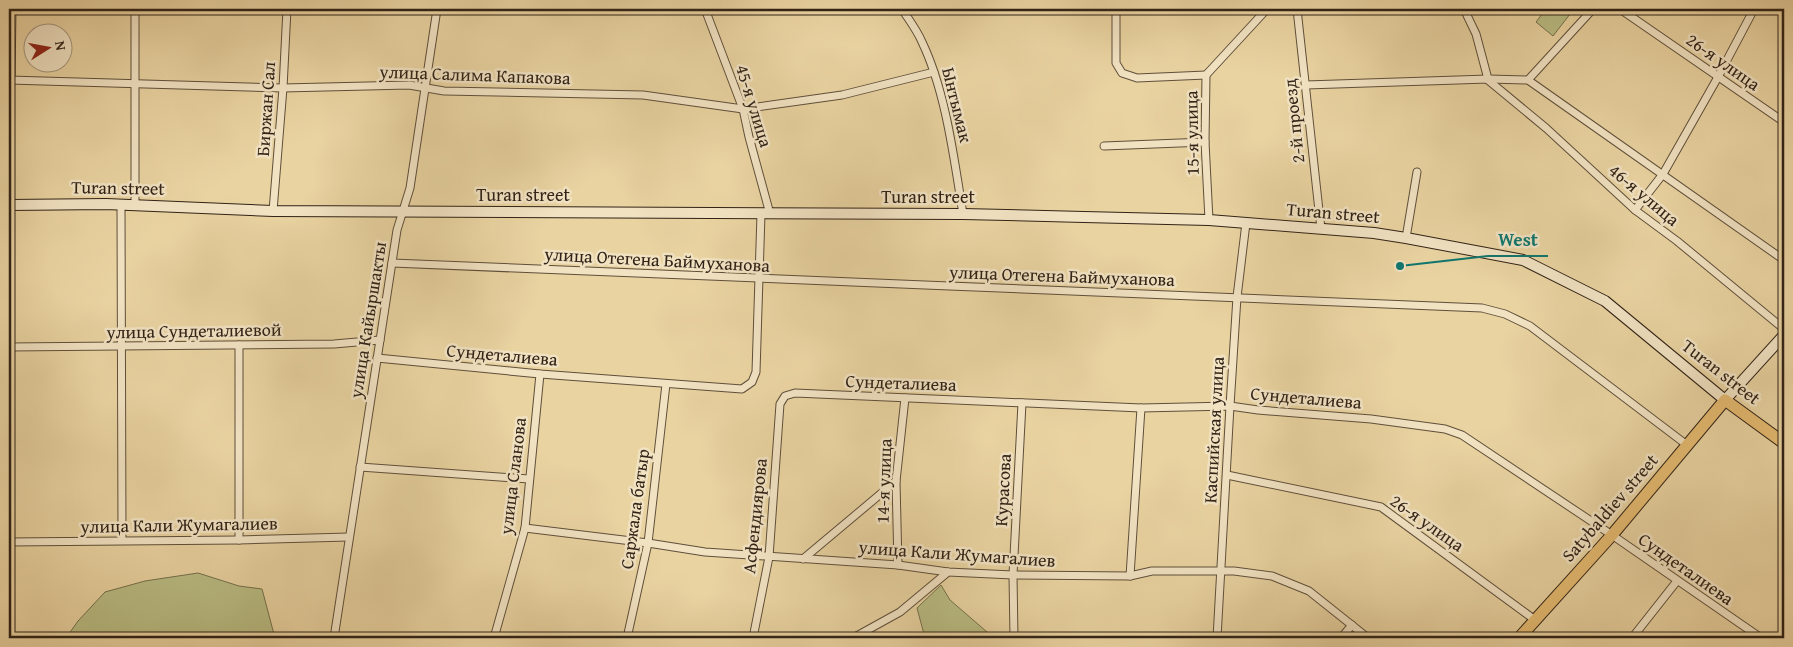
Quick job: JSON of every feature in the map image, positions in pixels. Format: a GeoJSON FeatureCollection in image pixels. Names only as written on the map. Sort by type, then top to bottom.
{"type":"FeatureCollection","features":[{"type":"Feature","properties":{"kind":"main road","name":"Turan street"},"geometry":{"type":"LineString","coordinates":[[1725,400],[1784,443]]}},
{"type":"Feature","properties":{"kind":"main road","name":"Satybaldiev street"},"geometry":{"type":"LineString","coordinates":[[1518,638],[1612,535],[1725,400]]}},
{"type":"Feature","properties":{"kind":"street"},"geometry":{"type":"LineString","coordinates":[[10,80],[12,9]]}},
{"type":"Feature","properties":{"kind":"street"},"geometry":{"type":"LineString","coordinates":[[134,206],[136,9]]}},
{"type":"Feature","properties":{"kind":"street","name":"Биржан Сал"},"geometry":{"type":"LineString","coordinates":[[273,211],[287,9]]}},
{"type":"Feature","properties":{"kind":"street","name":"улица Кайыршакты"},"geometry":{"type":"LineString","coordinates":[[334,637],[397,230],[410,188],[437,9]]}},
{"type":"Feature","properties":{"kind":"street","name":"45-я улица"},"geometry":{"type":"LineString","coordinates":[[705,9],[743,109],[766,214]]}},
{"type":"Feature","properties":{"kind":"street","name":"Ынтымак"},"geometry":{"type":"LineString","coordinates":[[902,9],[922,41],[934,72],[952,143],[963,214]]}},
{"type":"Feature","properties":{"kind":"street","name":"15-я улица"},"geometry":{"type":"LineString","coordinates":[[1116,9],[1116,63],[1122,73],[1137,78],[1206,75],[1209,220]]}},
{"type":"Feature","properties":{"kind":"street"},"geometry":{"type":"LineString","coordinates":[[1206,75],[1267,9]]}},
{"type":"Feature","properties":{"kind":"street","name":"2-й проезд"},"geometry":{"type":"LineString","coordinates":[[1297,9],[1321,229]]}},
{"type":"Feature","properties":{"kind":"street"},"geometry":{"type":"LineString","coordinates":[[1464,9],[1476,34],[1488,80]]}},
{"type":"Feature","properties":{"kind":"street"},"geometry":{"type":"LineString","coordinates":[[1306,85],[1528,80],[1593,9]]}},
{"type":"Feature","properties":{"kind":"street","name":"26-я улица"},"geometry":{"type":"LineString","coordinates":[[1620,9],[1784,122]]}},
{"type":"Feature","properties":{"kind":"street"},"geometry":{"type":"LineString","coordinates":[[1635,210],[1663,174],[1754,9]]}},
{"type":"Feature","properties":{"kind":"street","name":"улица Салима Капакова"},"geometry":{"type":"LineString","coordinates":[[10,80],[283,88],[410,85],[444,91],[644,95],[743,109],[842,95],[934,72]]}},
{"type":"Feature","properties":{"kind":"street","name":"46-я улица"},"geometry":{"type":"LineString","coordinates":[[1488,80],[1546,128],[1635,210],[1677,241],[1784,329]]}},
{"type":"Feature","properties":{"kind":"street","name":"46-я улица"},"geometry":{"type":"LineString","coordinates":[[1528,80],[1784,260]]}},
{"type":"Feature","properties":{"kind":"street"},"geometry":{"type":"LineString","coordinates":[[1104,146],[1206,142]]}},
{"type":"Feature","properties":{"kind":"street"},"geometry":{"type":"LineString","coordinates":[[1406,238],[1417,172]]}},
{"type":"Feature","properties":{"kind":"street","name":"Turan street"},"geometry":{"type":"LineString","coordinates":[[9,205],[121,205],[273,211],[963,214],[1209,220],[1406,238],[1523,260],[1605,301],[1725,400]]}},
{"type":"Feature","properties":{"kind":"street"},"geometry":{"type":"LineString","coordinates":[[121,205],[122,540]]}},
{"type":"Feature","properties":{"kind":"street","name":"Сундеталиева"},"geometry":{"type":"LineString","coordinates":[[377,358],[540,374],[742,389],[752,382],[756,372],[759,279],[766,214]]}},
{"type":"Feature","properties":{"kind":"street","name":"Каспийская улица"},"geometry":{"type":"LineString","coordinates":[[1217,638],[1237,297],[1246,224]]}},
{"type":"Feature","properties":{"kind":"street","name":"улица Отегена Баймуханова"},"geometry":{"type":"LineString","coordinates":[[392,263],[1482,308],[1505,314],[1530,326],[1686,445]]}},
{"type":"Feature","properties":{"kind":"street"},"geometry":{"type":"LineString","coordinates":[[1725,400],[1784,335]]}},
{"type":"Feature","properties":{"kind":"street","name":"улица Сундеталиевой"},"geometry":{"type":"LineString","coordinates":[[9,347],[334,344],[380,340]]}},
{"type":"Feature","properties":{"kind":"street"},"geometry":{"type":"LineString","coordinates":[[239,345],[239,540]]}},
{"type":"Feature","properties":{"kind":"street","name":"улица Сланова"},"geometry":{"type":"LineString","coordinates":[[494,638],[524,528],[540,374]]}},
{"type":"Feature","properties":{"kind":"street","name":"Саржала батыр"},"geometry":{"type":"LineString","coordinates":[[627,638],[648,543],[666,384]]}},
{"type":"Feature","properties":{"kind":"street","name":"Сундеталиева"},"geometry":{"type":"LineString","coordinates":[[785,396],[795,394],[1141,408],[1230,406],[1371,419],[1445,429],[1462,435],[1612,535],[1677,582],[1761,638]]}},
{"type":"Feature","properties":{"kind":"street","name":"Асфендиярова"},"geometry":{"type":"LineString","coordinates":[[753,638],[770,557],[780,404],[785,396]]}},
{"type":"Feature","properties":{"kind":"street","name":"14-я улица"},"geometry":{"type":"LineString","coordinates":[[898,566],[896,481],[905,398]]}},
{"type":"Feature","properties":{"kind":"street","name":"Курасова"},"geometry":{"type":"LineString","coordinates":[[1014,638],[1013,575],[1022,403]]}},
{"type":"Feature","properties":{"kind":"street"},"geometry":{"type":"LineString","coordinates":[[1130,576],[1141,408]]}},
{"type":"Feature","properties":{"kind":"street"},"geometry":{"type":"LineString","coordinates":[[360,467],[529,479]]}},
{"type":"Feature","properties":{"kind":"street","name":"26-я улица"},"geometry":{"type":"LineString","coordinates":[[1227,475],[1381,506],[1535,620]]}},
{"type":"Feature","properties":{"kind":"street"},"geometry":{"type":"LineString","coordinates":[[803,559],[896,481]]}},
{"type":"Feature","properties":{"kind":"street","name":"улица Кали Жумагалиев"},"geometry":{"type":"LineString","coordinates":[[524,528],[705,552],[898,566],[948,572],[1013,575],[1130,576],[1152,571],[1234,571],[1272,576],[1309,591],[1368,638]]}},
{"type":"Feature","properties":{"kind":"street"},"geometry":{"type":"LineString","coordinates":[[9,537],[9,542]]}},
{"type":"Feature","properties":{"kind":"street","name":"улица Кали Жумагалиев"},"geometry":{"type":"LineString","coordinates":[[9,542],[349,537]]}},
{"type":"Feature","properties":{"kind":"street"},"geometry":{"type":"LineString","coordinates":[[853,638],[864,635],[900,612],[948,572]]}},
{"type":"Feature","properties":{"kind":"street"},"geometry":{"type":"LineString","coordinates":[[1632,638],[1677,582]]}},
{"type":"Feature","properties":{"kind":"street"},"geometry":{"type":"LineString","coordinates":[[1341,638],[1352,625]]}},
{"type":"Feature","properties":{"kind":"street"},"geometry":{"type":"LineString","coordinates":[[334,637],[345,638]]}},
{"type":"Feature","properties":{"kind":"green space"},"geometry":{"type":"Polygon","coordinates":[[[1546,9],[1574,9],[1553,36],[1536,22],[1546,9]]]}},
{"type":"Feature","properties":{"kind":"green space"},"geometry":{"type":"Polygon","coordinates":[[[198,573],[239,586],[262,589],[275,638],[66,638],[78,621],[105,592],[145,581],[198,573]]]}},
{"type":"Feature","properties":{"kind":"green space"},"geometry":{"type":"Polygon","coordinates":[[[941,585],[950,600],[994,638],[925,638],[917,608],[941,585]]]}},
{"type":"Feature","properties":{"kind":"place","name":"West"},"geometry":{"type":"Point","coordinates":[1400,266]}}]}
